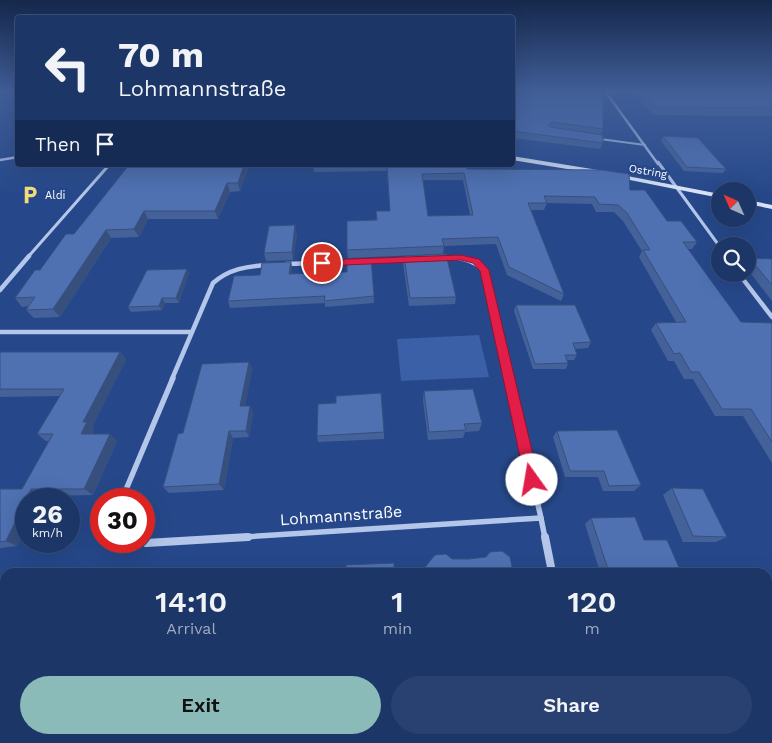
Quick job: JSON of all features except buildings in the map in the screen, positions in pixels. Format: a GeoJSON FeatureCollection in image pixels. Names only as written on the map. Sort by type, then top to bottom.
{"type":"FeatureCollection","features":[{"type":"Feature","properties":{"kind":"street"},"geometry":{"type":"LineString","coordinates":[[631,126],[713,237]]}},
{"type":"Feature","properties":{"kind":"street"},"geometry":{"type":"LineString","coordinates":[[0,160],[15,158]]}},
{"type":"Feature","properties":{"kind":"street"},"geometry":{"type":"LineString","coordinates":[[515,158],[602,173]]}},
{"type":"Feature","properties":{"kind":"street"},"geometry":{"type":"LineString","coordinates":[[0,290],[107,167]]}},
{"type":"Feature","properties":{"kind":"street","name":"Ostring"},"geometry":{"type":"LineString","coordinates":[[611,175],[711,194]]}},
{"type":"Feature","properties":{"kind":"street"},"geometry":{"type":"LineString","coordinates":[[756,204],[772,207]]}},
{"type":"Feature","properties":{"kind":"street"},"geometry":{"type":"LineString","coordinates":[[431,258],[461,257],[476,261],[485,270],[551,568]]}},
{"type":"Feature","properties":{"kind":"street"},"geometry":{"type":"LineString","coordinates":[[283,264],[421,259]]}},
{"type":"Feature","properties":{"kind":"street"},"geometry":{"type":"LineString","coordinates":[[127,488],[213,283],[223,273],[244,266],[273,265]]}},
{"type":"Feature","properties":{"kind":"street"},"geometry":{"type":"LineString","coordinates":[[746,282],[772,317]]}},
{"type":"Feature","properties":{"kind":"street"},"geometry":{"type":"LineString","coordinates":[[0,332],[191,332]]}},
{"type":"Feature","properties":{"kind":"street","name":"Lohmannstraße"},"geometry":{"type":"LineString","coordinates":[[155,542],[541,518]]}},
{"type":"Feature","properties":{"kind":"lane"},"geometry":{"type":"LineString","coordinates":[[597,138],[645,145]]}},
{"type":"Feature","properties":{"kind":"shaded area"},"geometry":{"type":"Polygon","coordinates":[[[479,335],[489,377],[401,381],[397,339],[479,335]]]}},
{"type":"Feature","properties":{"kind":"place","name":"Aldi"},"geometry":{"type":"Point","coordinates":[30,195]}},
{"type":"Feature","properties":{"kind":"route"},"geometry":{"type":"LineString","coordinates":[[322,263],[461,257],[476,261],[485,270],[532,480]]}}]}
